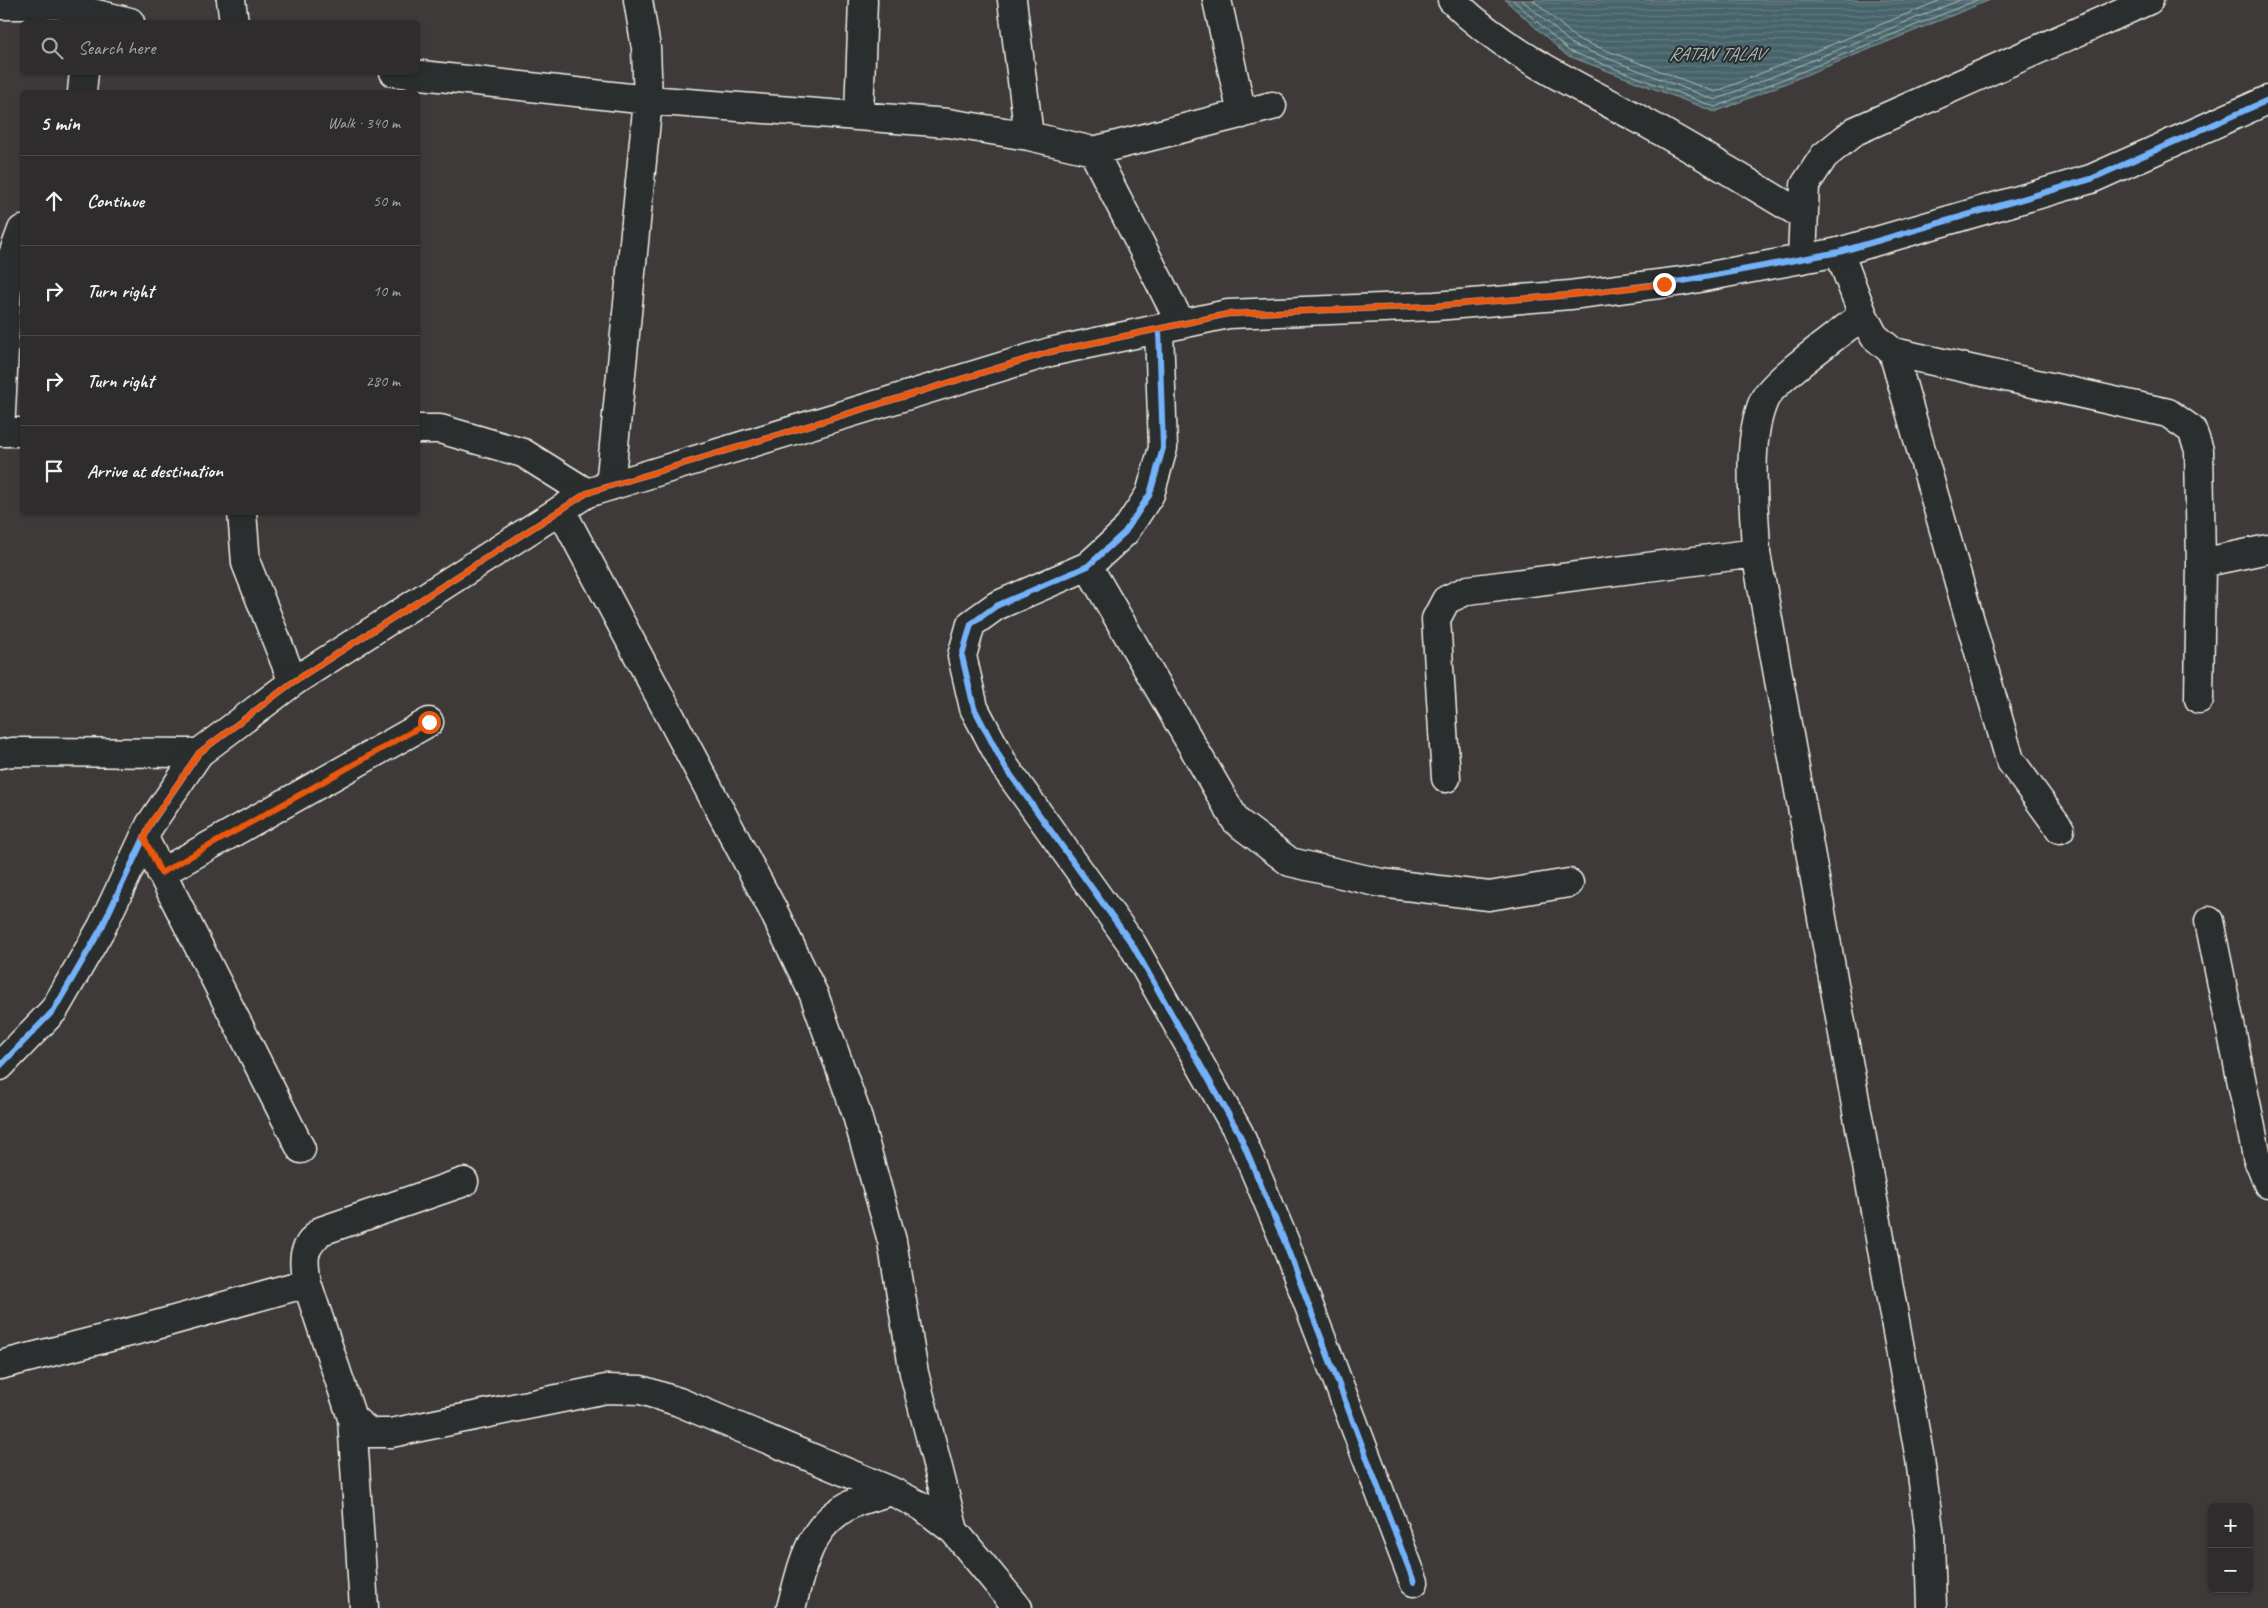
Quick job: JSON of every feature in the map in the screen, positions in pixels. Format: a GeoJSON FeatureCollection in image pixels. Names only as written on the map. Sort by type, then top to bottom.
{"type":"FeatureCollection","features":[{"type":"Feature","properties":{"kind":"street"},"geometry":{"type":"LineString","coordinates":[[231,0],[234,20]]}},
{"type":"Feature","properties":{"kind":"street"},"geometry":{"type":"LineString","coordinates":[[598,489],[648,100],[646,48],[638,0]]}},
{"type":"Feature","properties":{"kind":"street"},"geometry":{"type":"LineString","coordinates":[[859,115],[863,0]]}},
{"type":"Feature","properties":{"kind":"street"},"geometry":{"type":"LineString","coordinates":[[1012,0],[1029,136]]}},
{"type":"Feature","properties":{"kind":"street"},"geometry":{"type":"LineString","coordinates":[[1217,0],[1242,114]]}},
{"type":"Feature","properties":{"kind":"street"},"geometry":{"type":"LineString","coordinates":[[1452,0],[1466,14],[1509,48],[1674,138],[1804,216]]}},
{"type":"Feature","properties":{"kind":"street"},"geometry":{"type":"LineString","coordinates":[[1802,259],[1805,185],[1824,156],[1855,131],[2149,0]]}},
{"type":"Feature","properties":{"kind":"street"},"geometry":{"type":"LineString","coordinates":[[0,5],[58,5],[121,20]]}},
{"type":"Feature","properties":{"kind":"street"},"geometry":{"type":"LineString","coordinates":[[82,90],[84,75]]}},
{"type":"Feature","properties":{"kind":"street"},"geometry":{"type":"LineString","coordinates":[[420,75],[648,100],[948,123],[1029,136],[1093,151],[1272,106]]}},
{"type":"Feature","properties":{"kind":"street"},"geometry":{"type":"LineString","coordinates":[[0,1066],[54,1010],[102,927],[150,824],[199,753],[293,682],[561,510],[598,489],[1050,352],[1228,314],[1435,306],[1570,295],[1683,282],[1839,252],[2091,179],[2268,100]]}},
{"type":"Feature","properties":{"kind":"street"},"geometry":{"type":"LineString","coordinates":[[1093,151],[1170,327],[1163,448],[1150,494],[1125,532],[1088,566],[996,606],[971,624],[962,656],[974,708],[1005,766],[1132,944],[1239,1133],[1284,1240],[1414,1582]]}},
{"type":"Feature","properties":{"kind":"street"},"geometry":{"type":"LineString","coordinates":[[20,235],[8,268],[0,432],[20,432]]}},
{"type":"Feature","properties":{"kind":"street"},"geometry":{"type":"LineString","coordinates":[[1839,252],[1863,315],[1874,336],[1893,352],[2168,413],[2192,430],[2199,450],[2201,563],[2199,699]]}},
{"type":"Feature","properties":{"kind":"street"},"geometry":{"type":"LineString","coordinates":[[1863,315],[1783,378],[1764,399],[1756,432],[1754,459],[1756,553],[1920,1458],[1930,1537],[1932,1608]]}},
{"type":"Feature","properties":{"kind":"street"},"geometry":{"type":"LineString","coordinates":[[1893,352],[2010,760],[2060,829]]}},
{"type":"Feature","properties":{"kind":"street"},"geometry":{"type":"LineString","coordinates":[[420,429],[440,429],[523,453],[598,489]]}},
{"type":"Feature","properties":{"kind":"street"},"geometry":{"type":"LineString","coordinates":[[561,510],[773,910],[814,995],[856,1112],[892,1241],[914,1373],[954,1531]]}},
{"type":"Feature","properties":{"kind":"street"},"geometry":{"type":"LineString","coordinates":[[242,515],[246,563],[293,682]]}},
{"type":"Feature","properties":{"kind":"street"},"geometry":{"type":"LineString","coordinates":[[2201,563],[2268,550]]}},
{"type":"Feature","properties":{"kind":"street"},"geometry":{"type":"LineString","coordinates":[[1446,778],[1436,619],[1446,600],[1468,590],[1756,553]]}},
{"type":"Feature","properties":{"kind":"street"},"geometry":{"type":"LineString","coordinates":[[1088,566],[1236,821],[1290,862],[1381,883],[1489,896],[1570,883]]}},
{"type":"Feature","properties":{"kind":"street"},"geometry":{"type":"LineString","coordinates":[[161,873],[429,722]]}},
{"type":"Feature","properties":{"kind":"street"},"geometry":{"type":"LineString","coordinates":[[0,754],[12,752],[199,753]]}},
{"type":"Feature","properties":{"kind":"street"},"geometry":{"type":"LineString","coordinates":[[144,838],[301,1150]]}},
{"type":"Feature","properties":{"kind":"street"},"geometry":{"type":"LineString","coordinates":[[2209,921],[2257,1157],[2268,1184]]}},
{"type":"Feature","properties":{"kind":"street"},"geometry":{"type":"LineString","coordinates":[[364,1608],[352,1418],[308,1283],[304,1260],[308,1244],[321,1230],[464,1182]]}},
{"type":"Feature","properties":{"kind":"street"},"geometry":{"type":"LineString","coordinates":[[0,1365],[142,1329],[308,1283]]}},
{"type":"Feature","properties":{"kind":"street"},"geometry":{"type":"LineString","coordinates":[[352,1418],[370,1433],[391,1434],[606,1389],[641,1390],[680,1402],[891,1491],[923,1507],[954,1531],[1018,1608]]}},
{"type":"Feature","properties":{"kind":"street"},"geometry":{"type":"LineString","coordinates":[[791,1608],[808,1548],[822,1525],[853,1503],[891,1491]]}},
{"type":"Feature","properties":{"kind":"water","name":"RATAN TALAV"},"geometry":{"type":"Polygon","coordinates":[[[1505,0],[1990,0],[1715,112],[1566,55],[1505,0]]]}},
{"type":"Feature","properties":{"kind":"cycle path"},"geometry":{"type":"LineString","coordinates":[[0,1066],[54,1010],[102,927],[150,825],[199,753],[293,682],[587,493],[1050,352],[1228,314],[1435,306],[1570,295],[1683,281],[1839,252],[2091,179],[2268,100]]}},
{"type":"Feature","properties":{"kind":"cycle path"},"geometry":{"type":"LineString","coordinates":[[1159,329],[1163,448],[1150,494],[1125,532],[1088,566],[996,606],[971,624],[962,656],[974,708],[1005,767],[1132,944],[1239,1133],[1284,1240],[1414,1582]]}},
{"type":"Feature","properties":{"kind":"route"},"geometry":{"type":"LineString","coordinates":[[429,722],[161,873],[144,838],[150,824],[199,753],[293,682],[587,493],[1050,352],[1228,314],[1435,306],[1570,295],[1664,284]]}}]}
